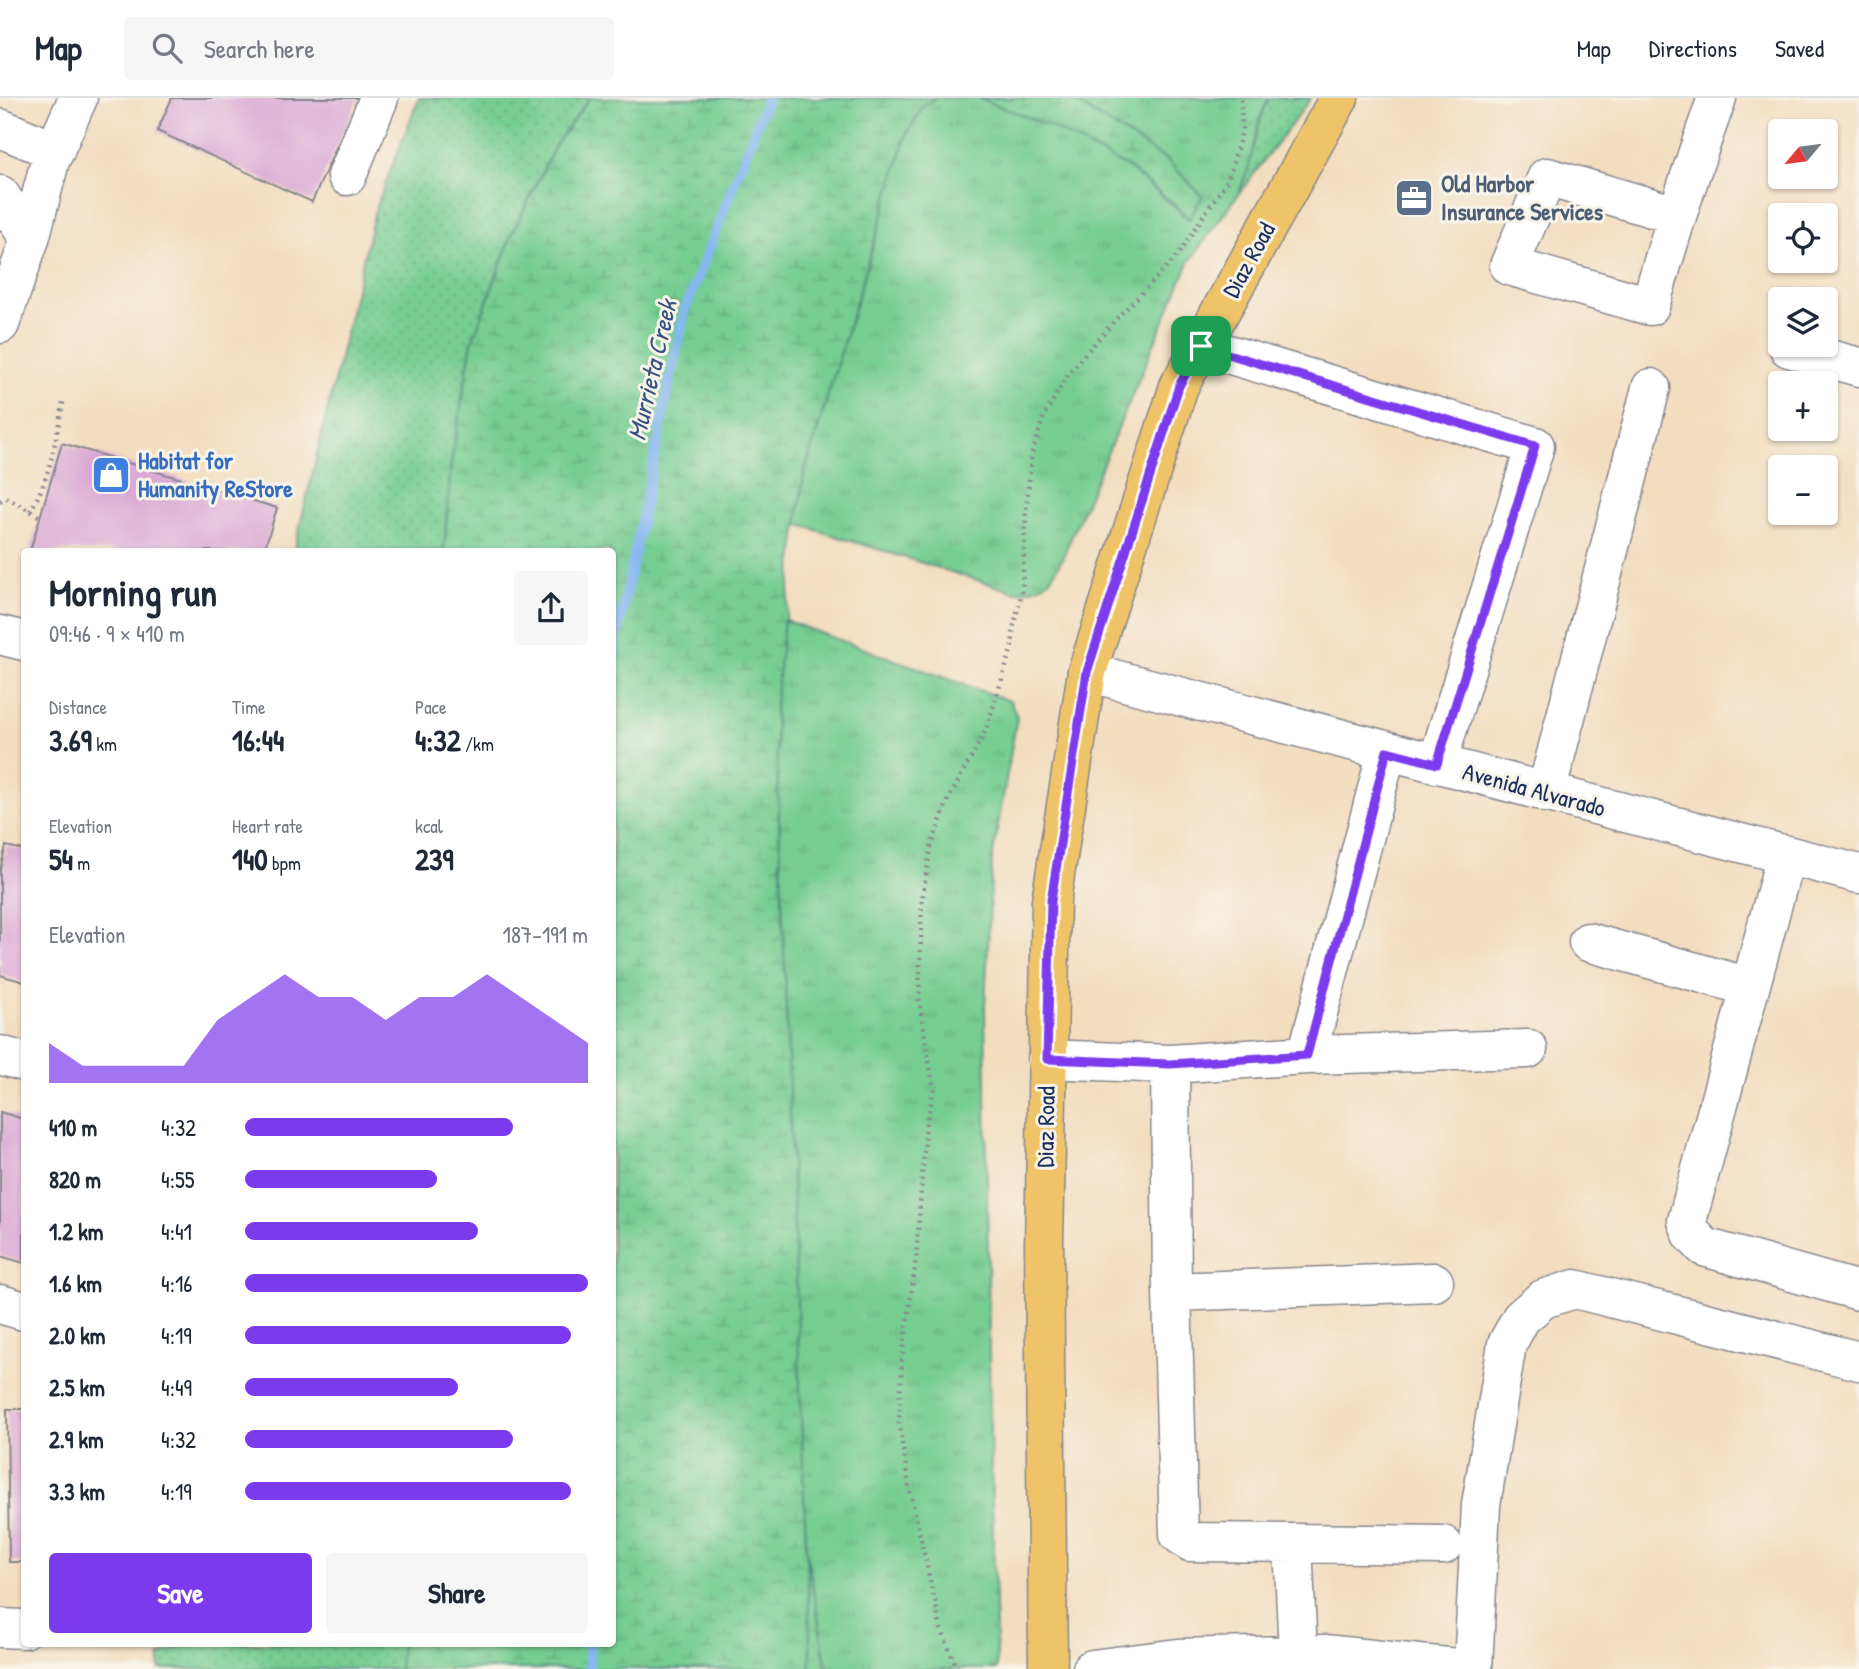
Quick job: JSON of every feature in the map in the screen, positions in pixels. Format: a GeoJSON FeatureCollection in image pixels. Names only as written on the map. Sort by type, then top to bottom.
{"type":"FeatureCollection","features":[{"type":"Feature","properties":{"kind":"main road","name":"Diaz Road"},"geometry":{"type":"LineString","coordinates":[[1048,1669],[1044,1258],[1051,901],[1087,672],[1179,386],[1339,98]]}},
{"type":"Feature","properties":{"kind":"street"},"geometry":{"type":"LineString","coordinates":[[0,324],[15,239],[78,98]]}},
{"type":"Feature","properties":{"kind":"street"},"geometry":{"type":"LineString","coordinates":[[347,176],[379,98]]}},
{"type":"Feature","properties":{"kind":"street"},"geometry":{"type":"LineString","coordinates":[[1676,215],[1717,98]]}},
{"type":"Feature","properties":{"kind":"street"},"geometry":{"type":"LineString","coordinates":[[0,128],[55,151]]}},
{"type":"Feature","properties":{"kind":"street"},"geometry":{"type":"LineString","coordinates":[[0,195],[15,239]]}},
{"type":"Feature","properties":{"kind":"street"},"geometry":{"type":"LineString","coordinates":[[1201,346],[1535,446],[1437,764]]}},
{"type":"Feature","properties":{"kind":"street"},"geometry":{"type":"LineString","coordinates":[[1822,357],[1859,367]]}},
{"type":"Feature","properties":{"kind":"street"},"geometry":{"type":"LineString","coordinates":[[1546,793],[1651,387]]}},
{"type":"Feature","properties":{"kind":"street"},"geometry":{"type":"LineString","coordinates":[[0,635],[21,640]]}},
{"type":"Feature","properties":{"kind":"street","name":"Avenida Alvarado"},"geometry":{"type":"LineString","coordinates":[[1087,672],[1859,874]]}},
{"type":"Feature","properties":{"kind":"street"},"geometry":{"type":"LineString","coordinates":[[1307,1055],[1387,751]]}},
{"type":"Feature","properties":{"kind":"street"},"geometry":{"type":"LineString","coordinates":[[1786,855],[1686,1221],[1692,1234],[1704,1247],[1859,1291]]}},
{"type":"Feature","properties":{"kind":"street"},"geometry":{"type":"LineString","coordinates":[[1588,942],[1750,987]]}},
{"type":"Feature","properties":{"kind":"street"},"geometry":{"type":"LineString","coordinates":[[1047,1059],[1170,1064],[1307,1055],[1528,1049]]}},
{"type":"Feature","properties":{"kind":"street"},"geometry":{"type":"LineString","coordinates":[[0,1055],[21,1061]]}},
{"type":"Feature","properties":{"kind":"street"},"geometry":{"type":"LineString","coordinates":[[1170,1064],[1172,1292],[1179,1534],[1190,1542],[1443,1545]]}},
{"type":"Feature","properties":{"kind":"street"},"geometry":{"type":"LineString","coordinates":[[1172,1292],[1434,1282]]}},
{"type":"Feature","properties":{"kind":"street"},"geometry":{"type":"LineString","coordinates":[[1473,1669],[1481,1506],[1507,1344],[1521,1318],[1543,1299],[1574,1289],[1859,1361]]}},
{"type":"Feature","properties":{"kind":"street"},"geometry":{"type":"LineString","coordinates":[[0,1304],[21,1310]]}},
{"type":"Feature","properties":{"kind":"street"},"geometry":{"type":"LineString","coordinates":[[1293,1543],[1298,1654]]}},
{"type":"Feature","properties":{"kind":"street"},"geometry":{"type":"LineString","coordinates":[[0,1628],[21,1629]]}},
{"type":"Feature","properties":{"kind":"street"},"geometry":{"type":"LineString","coordinates":[[1091,1669],[1178,1658],[1298,1654],[1324,1654],[1421,1667],[1466,1669]]}},
{"type":"Feature","properties":{"kind":"path"},"geometry":{"type":"LineString","coordinates":[[957,1669],[941,1629],[909,1486],[899,1424],[902,1360],[916,1259],[926,1124],[934,1090],[919,1001],[922,900],[930,850],[948,800],[986,730],[1012,647],[1022,592],[1032,453],[1044,416],[1070,371],[1174,260],[1228,179],[1242,131],[1241,98]]}},
{"type":"Feature","properties":{"kind":"path"},"geometry":{"type":"LineString","coordinates":[[30,511],[38,499],[64,398]]}},
{"type":"Feature","properties":{"kind":"path"},"geometry":{"type":"LineString","coordinates":[[0,502],[7,498],[40,517]]}},
{"type":"Feature","properties":{"kind":"green space"},"geometry":{"type":"Polygon","coordinates":[[[419,98],[590,98],[556,144],[512,234],[472,342],[451,464],[444,548],[295,548],[375,210],[419,98]]]}},
{"type":"Feature","properties":{"kind":"green space"},"geometry":{"type":"Polygon","coordinates":[[[590,98],[936,98],[924,105],[907,134],[804,474],[775,706],[811,1669],[399,1669],[401,1647],[616,1647],[616,548],[444,548],[451,464],[472,342],[512,234],[556,144],[590,98]]]}},
{"type":"Feature","properties":{"kind":"green space"},"geometry":{"type":"Polygon","coordinates":[[[936,98],[978,98],[1047,125],[1129,168],[1189,219],[1203,197],[1167,160],[1069,98],[1269,98],[1260,118],[1249,166],[1238,195],[1189,262],[1062,559],[1044,584],[1015,592],[797,524],[804,474],[907,134],[924,105],[936,98]]]}},
{"type":"Feature","properties":{"kind":"green space"},"geometry":{"type":"Polygon","coordinates":[[[978,98],[1069,98],[1167,160],[1204,197],[1189,219],[1129,168],[978,98]]]}},
{"type":"Feature","properties":{"kind":"green space"},"geometry":{"type":"Polygon","coordinates":[[[1269,98],[1311,98],[1238,195],[1260,122],[1269,98]]]}},
{"type":"Feature","properties":{"kind":"green space"},"geometry":{"type":"Polygon","coordinates":[[[784,620],[1010,701],[1017,717],[992,860],[985,1006],[990,1432],[997,1669],[827,1669],[806,1548],[775,706],[784,620]]]}},
{"type":"Feature","properties":{"kind":"green space"},"geometry":{"type":"Polygon","coordinates":[[[806,1548],[827,1669],[811,1669],[806,1548]]]}},
{"type":"Feature","properties":{"kind":"green space"},"geometry":{"type":"Polygon","coordinates":[[[179,1647],[401,1647],[399,1669],[160,1669],[160,1656],[179,1647]]]}},
{"type":"Feature","properties":{"kind":"building"},"geometry":{"type":"Polygon","coordinates":[[[172,98],[358,99],[312,202],[157,131],[172,98]]]}},
{"type":"Feature","properties":{"kind":"building","name":"Habitat for Humanity ReStore"},"geometry":{"type":"Polygon","coordinates":[[[62,443],[277,508],[265,548],[31,548],[62,443]]]}},
{"type":"Feature","properties":{"kind":"building"},"geometry":{"type":"Polygon","coordinates":[[[6,846],[21,849],[21,981],[0,975],[0,869],[6,846]]]}},
{"type":"Feature","properties":{"kind":"building"},"geometry":{"type":"Polygon","coordinates":[[[0,1112],[21,1118],[21,1262],[0,1256],[0,1112]]]}},
{"type":"Feature","properties":{"kind":"building"},"geometry":{"type":"Polygon","coordinates":[[[7,1409],[21,1409],[21,1562],[9,1562],[7,1409]]]}},
{"type":"Feature","properties":{"kind":"waterway","name":"Murrieta Creek"},"geometry":{"type":"LineString","coordinates":[[616,642],[685,310],[767,98]]}},
{"type":"Feature","properties":{"kind":"waterway","name":"Murrieta Creek"},"geometry":{"type":"LineString","coordinates":[[589,1647],[589,1669]]}},
{"type":"Feature","properties":{"kind":"place","name":"Old Harbor Insurance Services"},"geometry":{"type":"Point","coordinates":[1414,198]}},
{"type":"Feature","properties":{"kind":"place","name":"Habitat for Humanity ReStore"},"geometry":{"type":"Point","coordinates":[111,475]}},
{"type":"Feature","properties":{"kind":"route"},"geometry":{"type":"LineString","coordinates":[[1201,346],[1535,446],[1437,764],[1387,751],[1307,1055],[1170,1064],[1047,1059],[1051,901],[1087,672],[1179,386],[1201,346]]}}]}
